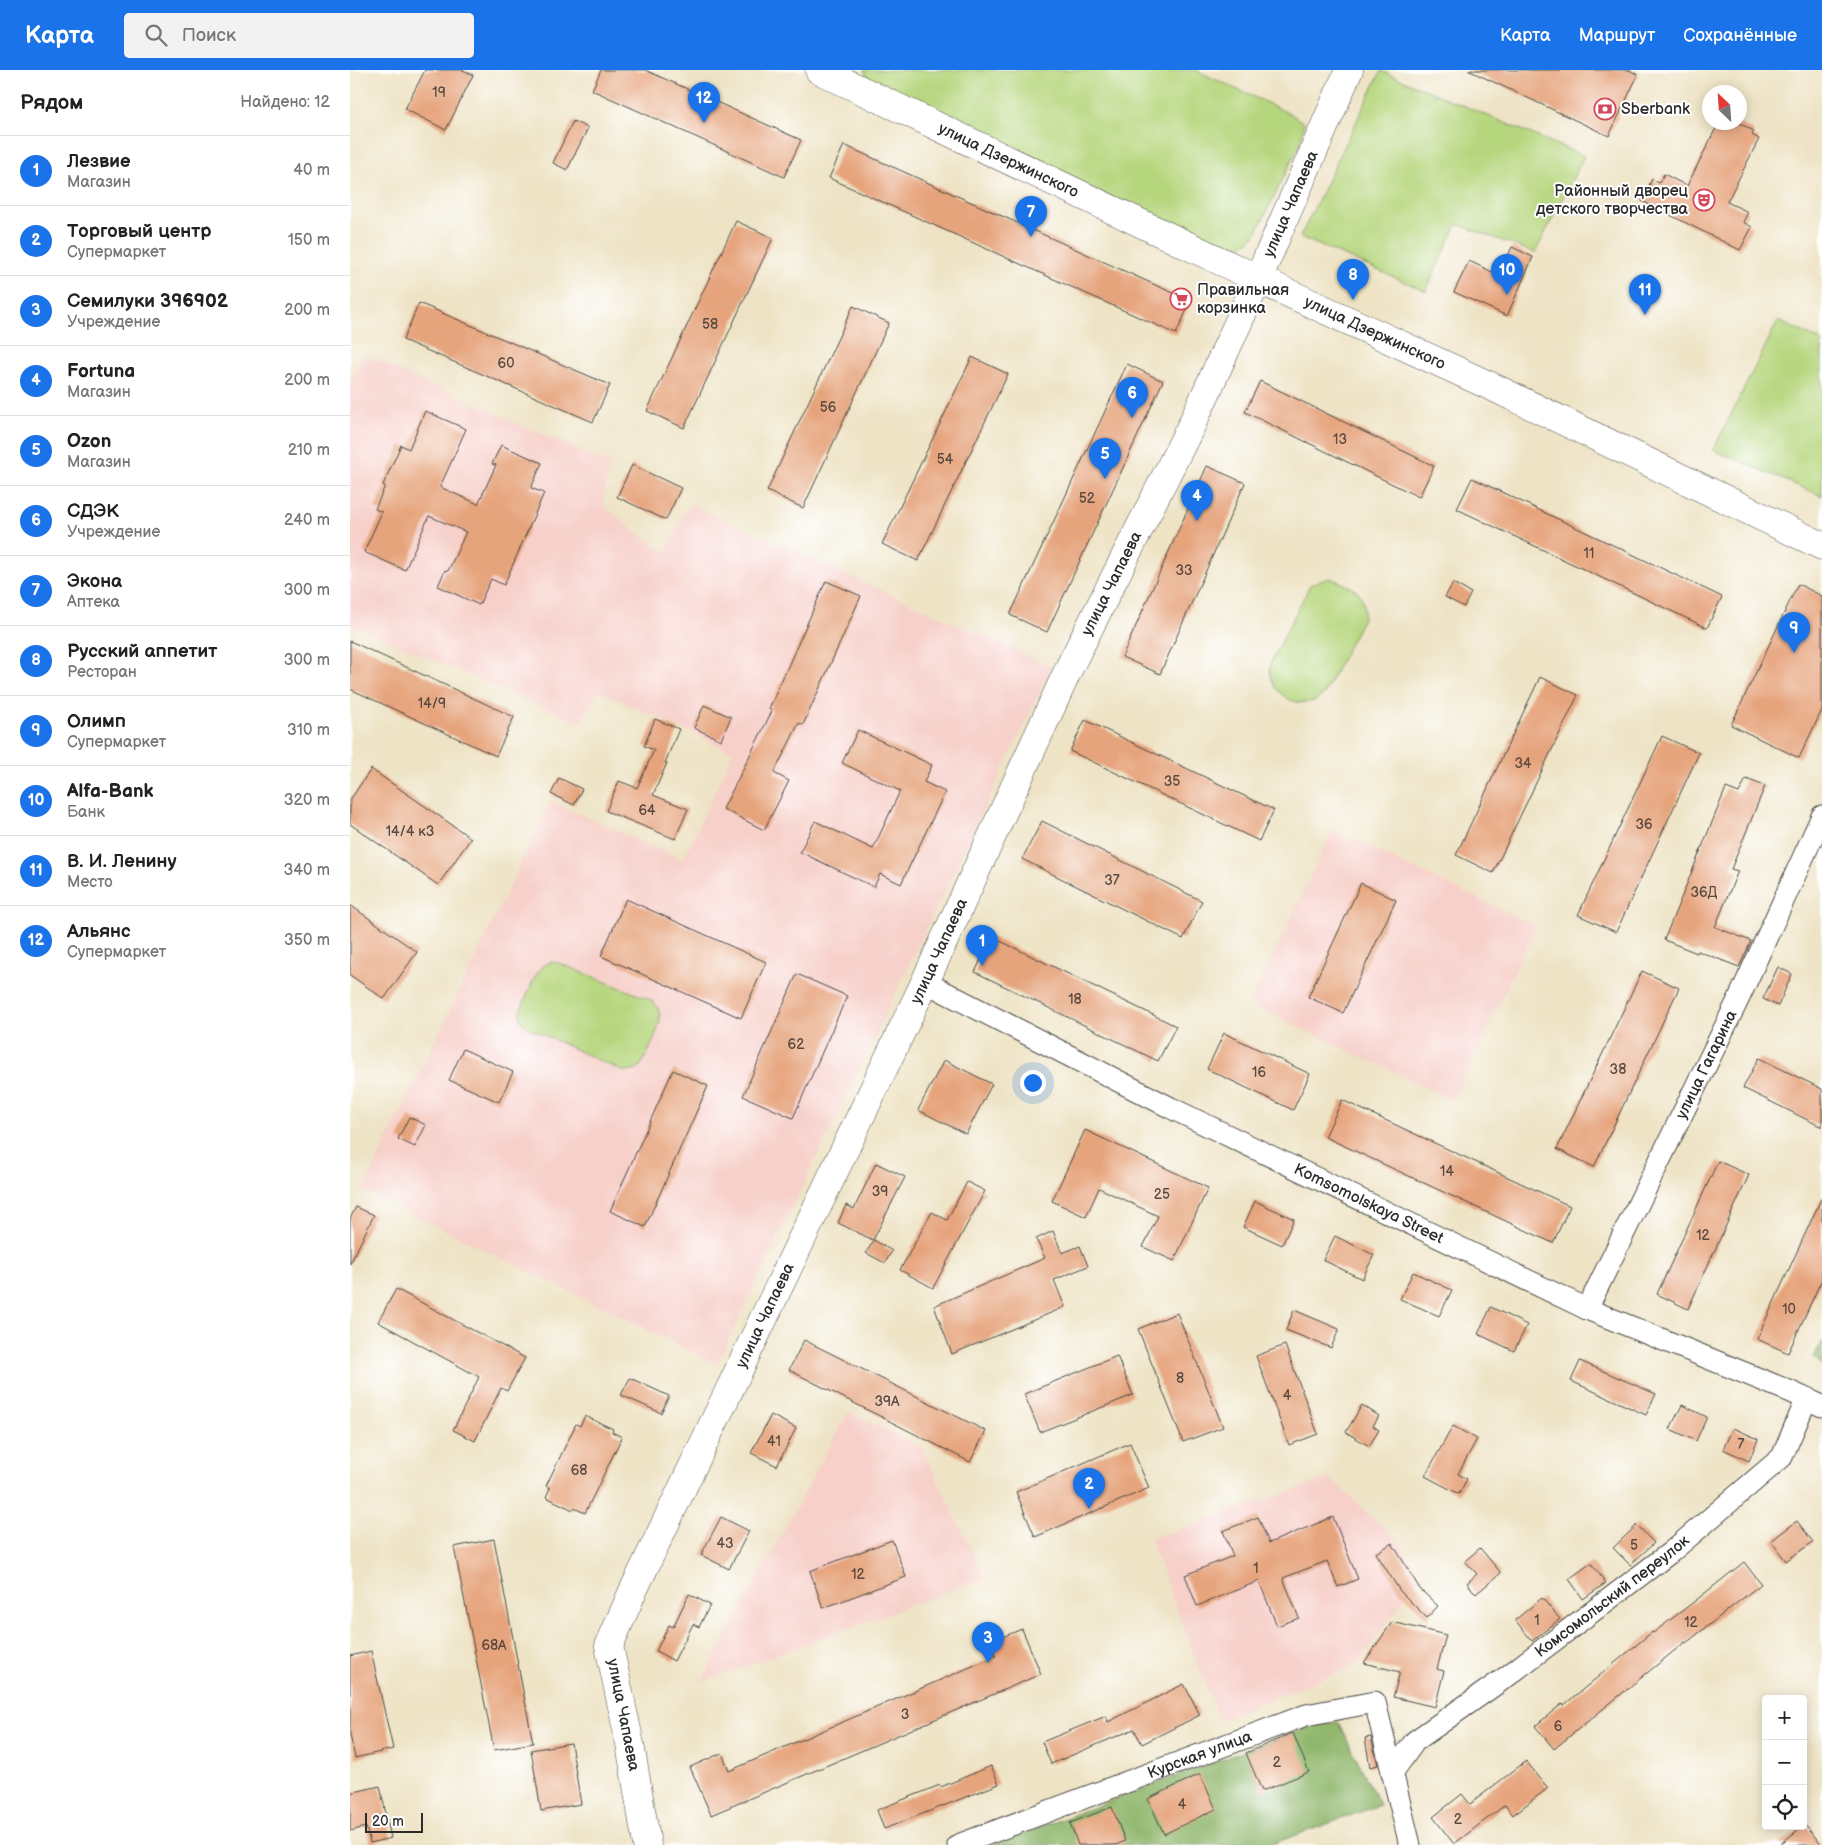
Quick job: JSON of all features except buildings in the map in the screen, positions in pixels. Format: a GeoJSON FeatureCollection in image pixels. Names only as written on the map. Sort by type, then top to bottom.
{"type":"FeatureCollection","features":[{"type":"Feature","properties":{"kind":"street","name":"улица Дзержинского"},"geometry":{"type":"LineString","coordinates":[[819,70],[850,77],[1258,279],[1507,394],[1822,546]]}},
{"type":"Feature","properties":{"kind":"street","name":"улица Чапаева"},"geometry":{"type":"LineString","coordinates":[[647,1845],[630,1744],[610,1646],[632,1593],[925,982],[1070,666],[1192,424],[1258,279],[1348,70]]}},
{"type":"Feature","properties":{"kind":"street","name":"улица Гагарина"},"geometry":{"type":"LineString","coordinates":[[1587,1309],[1739,998],[1822,816]]}},
{"type":"Feature","properties":{"kind":"street","name":"Komsomolskaya Street"},"geometry":{"type":"LineString","coordinates":[[925,982],[1171,1108],[1587,1309],[1814,1402]]}},
{"type":"Feature","properties":{"kind":"street","name":"Комсомольский переулок"},"geometry":{"type":"LineString","coordinates":[[1392,1773],[1415,1741],[1502,1680],[1671,1552],[1782,1457],[1814,1402]]}},
{"type":"Feature","properties":{"kind":"street","name":"Курская улица"},"geometry":{"type":"LineString","coordinates":[[958,1845],[1306,1715],[1374,1702],[1392,1773]]}},
{"type":"Feature","properties":{"kind":"street"},"geometry":{"type":"LineString","coordinates":[[1392,1773],[1410,1845]]}},
{"type":"Feature","properties":{"kind":"shaded area"},"geometry":{"type":"Polygon","coordinates":[[[365,355],[609,464],[603,506],[665,553],[690,504],[1052,667],[717,1364],[363,1190],[551,801],[683,860],[733,752],[599,691],[580,723],[350,624],[350,383],[365,355]]]}},
{"type":"Feature","properties":{"kind":"shaded area"},"geometry":{"type":"Polygon","coordinates":[[[1333,830],[1536,926],[1453,1100],[1250,1004],[1333,830]]]}},
{"type":"Feature","properties":{"kind":"shaded area"},"geometry":{"type":"Polygon","coordinates":[[[848,1412],[922,1448],[985,1578],[701,1683],[848,1412]]]}},
{"type":"Feature","properties":{"kind":"shaded area"},"geometry":{"type":"Polygon","coordinates":[[[1330,1478],[1396,1539],[1419,1578],[1358,1664],[1219,1720],[1150,1539],[1330,1478]]]}},
{"type":"Feature","properties":{"kind":"green space"},"geometry":{"type":"Polygon","coordinates":[[[864,70],[1195,70],[1291,114],[1304,123],[1301,142],[1254,237],[1238,249],[1221,251],[869,80],[864,70]]]}},
{"type":"Feature","properties":{"kind":"green space"},"geometry":{"type":"Polygon","coordinates":[[[1381,71],[1584,156],[1535,253],[1457,224],[1426,291],[1300,237],[1381,71]]]}},
{"type":"Feature","properties":{"kind":"green space"},"geometry":{"type":"Polygon","coordinates":[[[1778,321],[1822,341],[1822,496],[1713,450],[1778,321]]]}},
{"type":"Feature","properties":{"kind":"green space"},"geometry":{"type":"Polygon","coordinates":[[[1330,578],[1357,591],[1363,602],[1363,618],[1324,694],[1314,701],[1297,702],[1289,699],[1276,688],[1270,673],[1270,664],[1310,585],[1330,578]]]}},
{"type":"Feature","properties":{"kind":"green space"},"geometry":{"type":"Polygon","coordinates":[[[551,962],[559,963],[651,1000],[655,1004],[660,1022],[643,1063],[638,1068],[632,1071],[622,1071],[527,1027],[523,1023],[520,1012],[536,975],[540,969],[551,962]]]}},
{"type":"Feature","properties":{"kind":"green space"},"geometry":{"type":"Polygon","coordinates":[[[1822,1341],[1822,1366],[1814,1357],[1822,1341]]]}},
{"type":"Feature","properties":{"kind":"green space"},"geometry":{"type":"Polygon","coordinates":[[[1338,1722],[1380,1805],[1269,1845],[992,1845],[1315,1725],[1338,1722]]]}},
{"type":"Feature","properties":{"kind":"place","name":"Sberbank"},"geometry":{"type":"Point","coordinates":[1605,109]}},
{"type":"Feature","properties":{"kind":"place","name":"Альянс"},"geometry":{"type":"Point","coordinates":[704,123]}},
{"type":"Feature","properties":{"kind":"place","name":"Районный дворец детского творчества"},"geometry":{"type":"Point","coordinates":[1704,200]}},
{"type":"Feature","properties":{"kind":"place","name":"Экона"},"geometry":{"type":"Point","coordinates":[1031,237]}},
{"type":"Feature","properties":{"kind":"place","name":"Alfa-Bank"},"geometry":{"type":"Point","coordinates":[1507,295]}},
{"type":"Feature","properties":{"kind":"place","name":"Правильная корзинка"},"geometry":{"type":"Point","coordinates":[1181,299]}},
{"type":"Feature","properties":{"kind":"place","name":"Русский аппетит"},"geometry":{"type":"Point","coordinates":[1353,300]}},
{"type":"Feature","properties":{"kind":"place","name":"В. И. Ленину"},"geometry":{"type":"Point","coordinates":[1645,315]}},
{"type":"Feature","properties":{"kind":"place","name":"СДЭК"},"geometry":{"type":"Point","coordinates":[1132,418]}},
{"type":"Feature","properties":{"kind":"place","name":"Ozon"},"geometry":{"type":"Point","coordinates":[1105,479]}},
{"type":"Feature","properties":{"kind":"place","name":"Fortuna"},"geometry":{"type":"Point","coordinates":[1197,521]}},
{"type":"Feature","properties":{"kind":"place","name":"Олимп"},"geometry":{"type":"Point","coordinates":[1794,653]}},
{"type":"Feature","properties":{"kind":"place","name":"Лезвие"},"geometry":{"type":"Point","coordinates":[982,966]}},
{"type":"Feature","properties":{"kind":"place","name":"Торговый центр"},"geometry":{"type":"Point","coordinates":[1089,1509]}},
{"type":"Feature","properties":{"kind":"place","name":"Семилуки 396902"},"geometry":{"type":"Point","coordinates":[988,1663]}}]}
